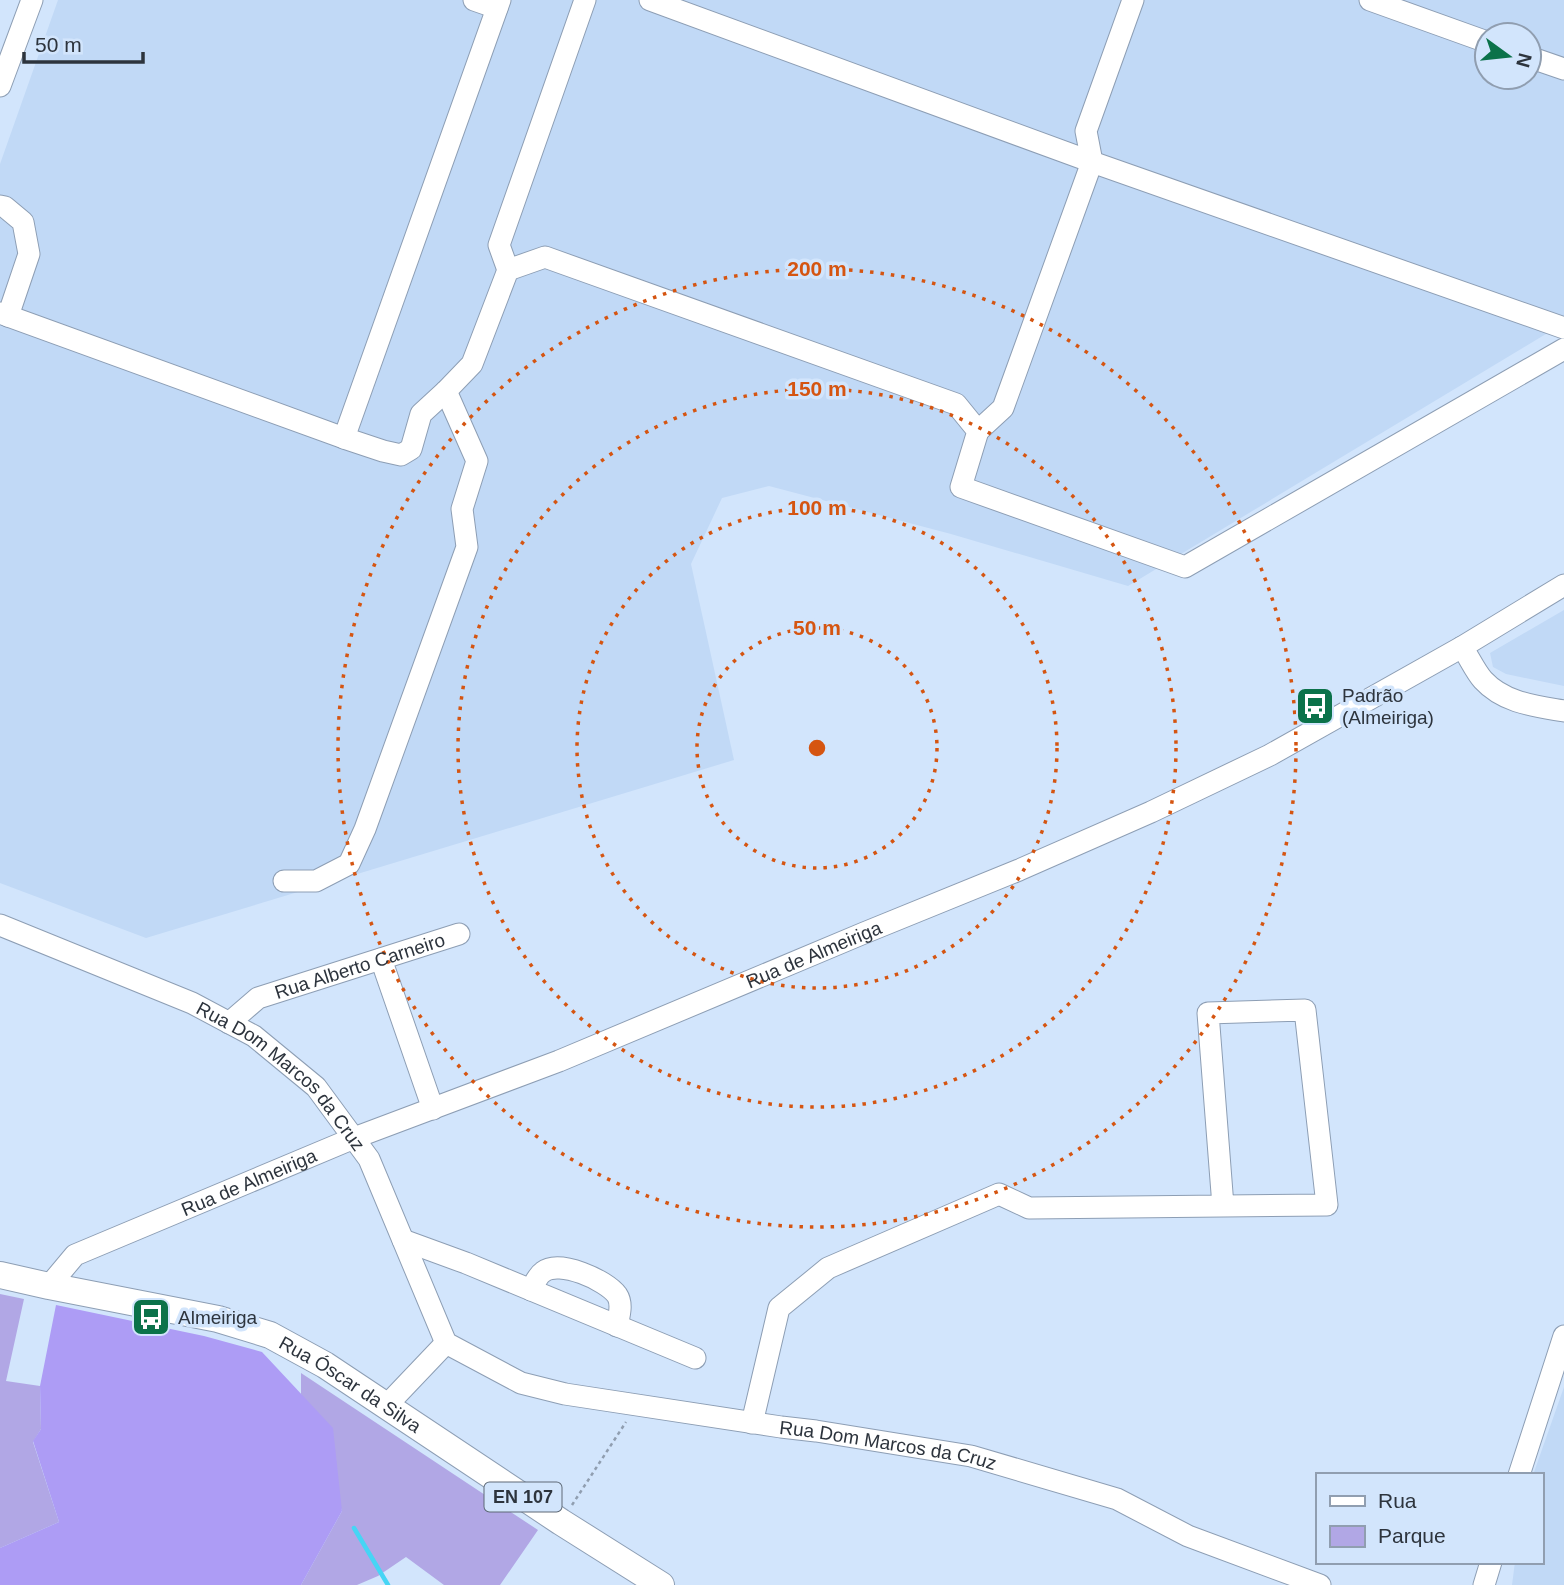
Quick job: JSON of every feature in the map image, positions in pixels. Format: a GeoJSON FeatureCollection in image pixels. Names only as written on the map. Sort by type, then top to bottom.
{"type":"FeatureCollection","features":[{"type":"Feature","properties":{"kind":"main road","name":"Rua Óscar da Silva"},"geometry":{"type":"LineString","coordinates":[[0,1275],[218,1319],[270,1335],[326,1365],[561,1522],[661,1585]]}},
{"type":"Feature","properties":{"kind":"street"},"geometry":{"type":"LineString","coordinates":[[0,86],[32,0]]}},
{"type":"Feature","properties":{"kind":"street"},"geometry":{"type":"LineString","coordinates":[[344,438],[498,4],[474,0]]}},
{"type":"Feature","properties":{"kind":"street"},"geometry":{"type":"LineString","coordinates":[[0,206],[23,222],[29,254],[4,315],[344,438],[401,455],[411,449],[421,414],[472,365],[508,270],[499,245],[585,0]]}},
{"type":"Feature","properties":{"kind":"street"},"geometry":{"type":"LineString","coordinates":[[649,0],[1092,162],[1564,328]]}},
{"type":"Feature","properties":{"kind":"street"},"geometry":{"type":"LineString","coordinates":[[1133,0],[1086,131],[1092,162],[1003,408],[978,431],[961,487],[1185,567],[1563,346]]}},
{"type":"Feature","properties":{"kind":"street"},"geometry":{"type":"LineString","coordinates":[[1370,0],[1473,37]]}},
{"type":"Feature","properties":{"kind":"street"},"geometry":{"type":"LineString","coordinates":[[1543,62],[1564,69]]}},
{"type":"Feature","properties":{"kind":"street"},"geometry":{"type":"LineString","coordinates":[[508,270],[545,257],[956,404],[978,431]]}},
{"type":"Feature","properties":{"kind":"street"},"geometry":{"type":"LineString","coordinates":[[284,881],[316,881],[349,864],[365,829],[467,547],[462,509],[477,461],[446,391]]}},
{"type":"Feature","properties":{"kind":"street","name":"Rua de Almeiriga"},"geometry":{"type":"LineString","coordinates":[[49,1286],[75,1255],[354,1138],[572,1056],[1019,870],[1151,812],[1270,755],[1462,647],[1564,585]]}},
{"type":"Feature","properties":{"kind":"street"},"geometry":{"type":"LineString","coordinates":[[1462,647],[1482,679],[1499,694],[1524,704],[1564,711]]}},
{"type":"Feature","properties":{"kind":"street","name":"Rua Dom Marcos da Cruz"},"geometry":{"type":"LineString","coordinates":[[0,925],[192,1003],[254,1036],[316,1087],[369,1158],[446,1343],[522,1382],[565,1394],[971,1456],[1117,1499],[1188,1535],[1320,1585]]}},
{"type":"Feature","properties":{"kind":"street","name":"Rua Alberto Carneiro"},"geometry":{"type":"LineString","coordinates":[[229,1023],[258,998],[460,934]]}},
{"type":"Feature","properties":{"kind":"street"},"geometry":{"type":"LineString","coordinates":[[381,959],[433,1109]]}},
{"type":"Feature","properties":{"kind":"street"},"geometry":{"type":"LineString","coordinates":[[752,1423],[779,1308],[828,1268],[999,1194],[1029,1208],[1327,1205],[1305,1010],[1208,1013],[1223,1206]]}},
{"type":"Feature","properties":{"kind":"street"},"geometry":{"type":"LineString","coordinates":[[403,1240],[466,1263],[695,1358]]}},
{"type":"Feature","properties":{"kind":"street"},"geometry":{"type":"LineString","coordinates":[[531,1290],[542,1272],[550,1268],[576,1271],[608,1286],[618,1296],[620,1305],[617,1326]]}},
{"type":"Feature","properties":{"kind":"street"},"geometry":{"type":"LineString","coordinates":[[1520,1473],[1564,1336]]}},
{"type":"Feature","properties":{"kind":"street"},"geometry":{"type":"LineString","coordinates":[[387,1405],[446,1343]]}},
{"type":"Feature","properties":{"kind":"street"},"geometry":{"type":"LineString","coordinates":[[1484,1585],[1490,1564]]}},
{"type":"Feature","properties":{"kind":"path"},"geometry":{"type":"LineString","coordinates":[[561,1522],[637,1405]]}},
{"type":"Feature","properties":{"kind":"shaded area"},"geometry":{"type":"Polygon","coordinates":[[[58,0],[1564,0],[1564,323],[1128,586],[951,534],[769,486],[722,498],[691,564],[734,760],[146,938],[0,883],[0,164],[58,0]]]}},
{"type":"Feature","properties":{"kind":"shaded area"},"geometry":{"type":"Polygon","coordinates":[[[1564,610],[1564,686],[1506,674],[1493,667],[1490,653],[1564,610]]]}},
{"type":"Feature","properties":{"kind":"shaded area"},"geometry":{"type":"Polygon","coordinates":[[[56,1305],[204,1336],[262,1352],[333,1428],[342,1511],[301,1585],[0,1585],[0,1548],[59,1522],[33,1441],[41,1429],[40,1386],[56,1305]]]}},
{"type":"Feature","properties":{"kind":"shaded area"},"geometry":{"type":"Polygon","coordinates":[[[1564,1387],[1564,1585],[1512,1585],[1515,1564],[1543,1564],[1543,1473],[1534,1473],[1564,1387]]]}},
{"type":"Feature","properties":{"kind":"green space"},"geometry":{"type":"Polygon","coordinates":[[[0,1294],[24,1299],[6,1381],[40,1386],[41,1429],[33,1442],[59,1522],[0,1548],[0,1294]]]}},
{"type":"Feature","properties":{"kind":"green space"},"geometry":{"type":"Polygon","coordinates":[[[301,1373],[538,1530],[500,1585],[444,1585],[406,1557],[378,1576],[357,1585],[301,1585],[342,1511],[301,1394],[301,1373]]]}},
{"type":"Feature","properties":{"kind":"waterway"},"geometry":{"type":"LineString","coordinates":[[354,1528],[388,1585]]}},
{"type":"Feature","properties":{"kind":"place","name":"Padrão (Almeiriga)"},"geometry":{"type":"Point","coordinates":[1315,706]}},
{"type":"Feature","properties":{"kind":"place","name":"Almeiriga"},"geometry":{"type":"Point","coordinates":[151,1317]}}]}
